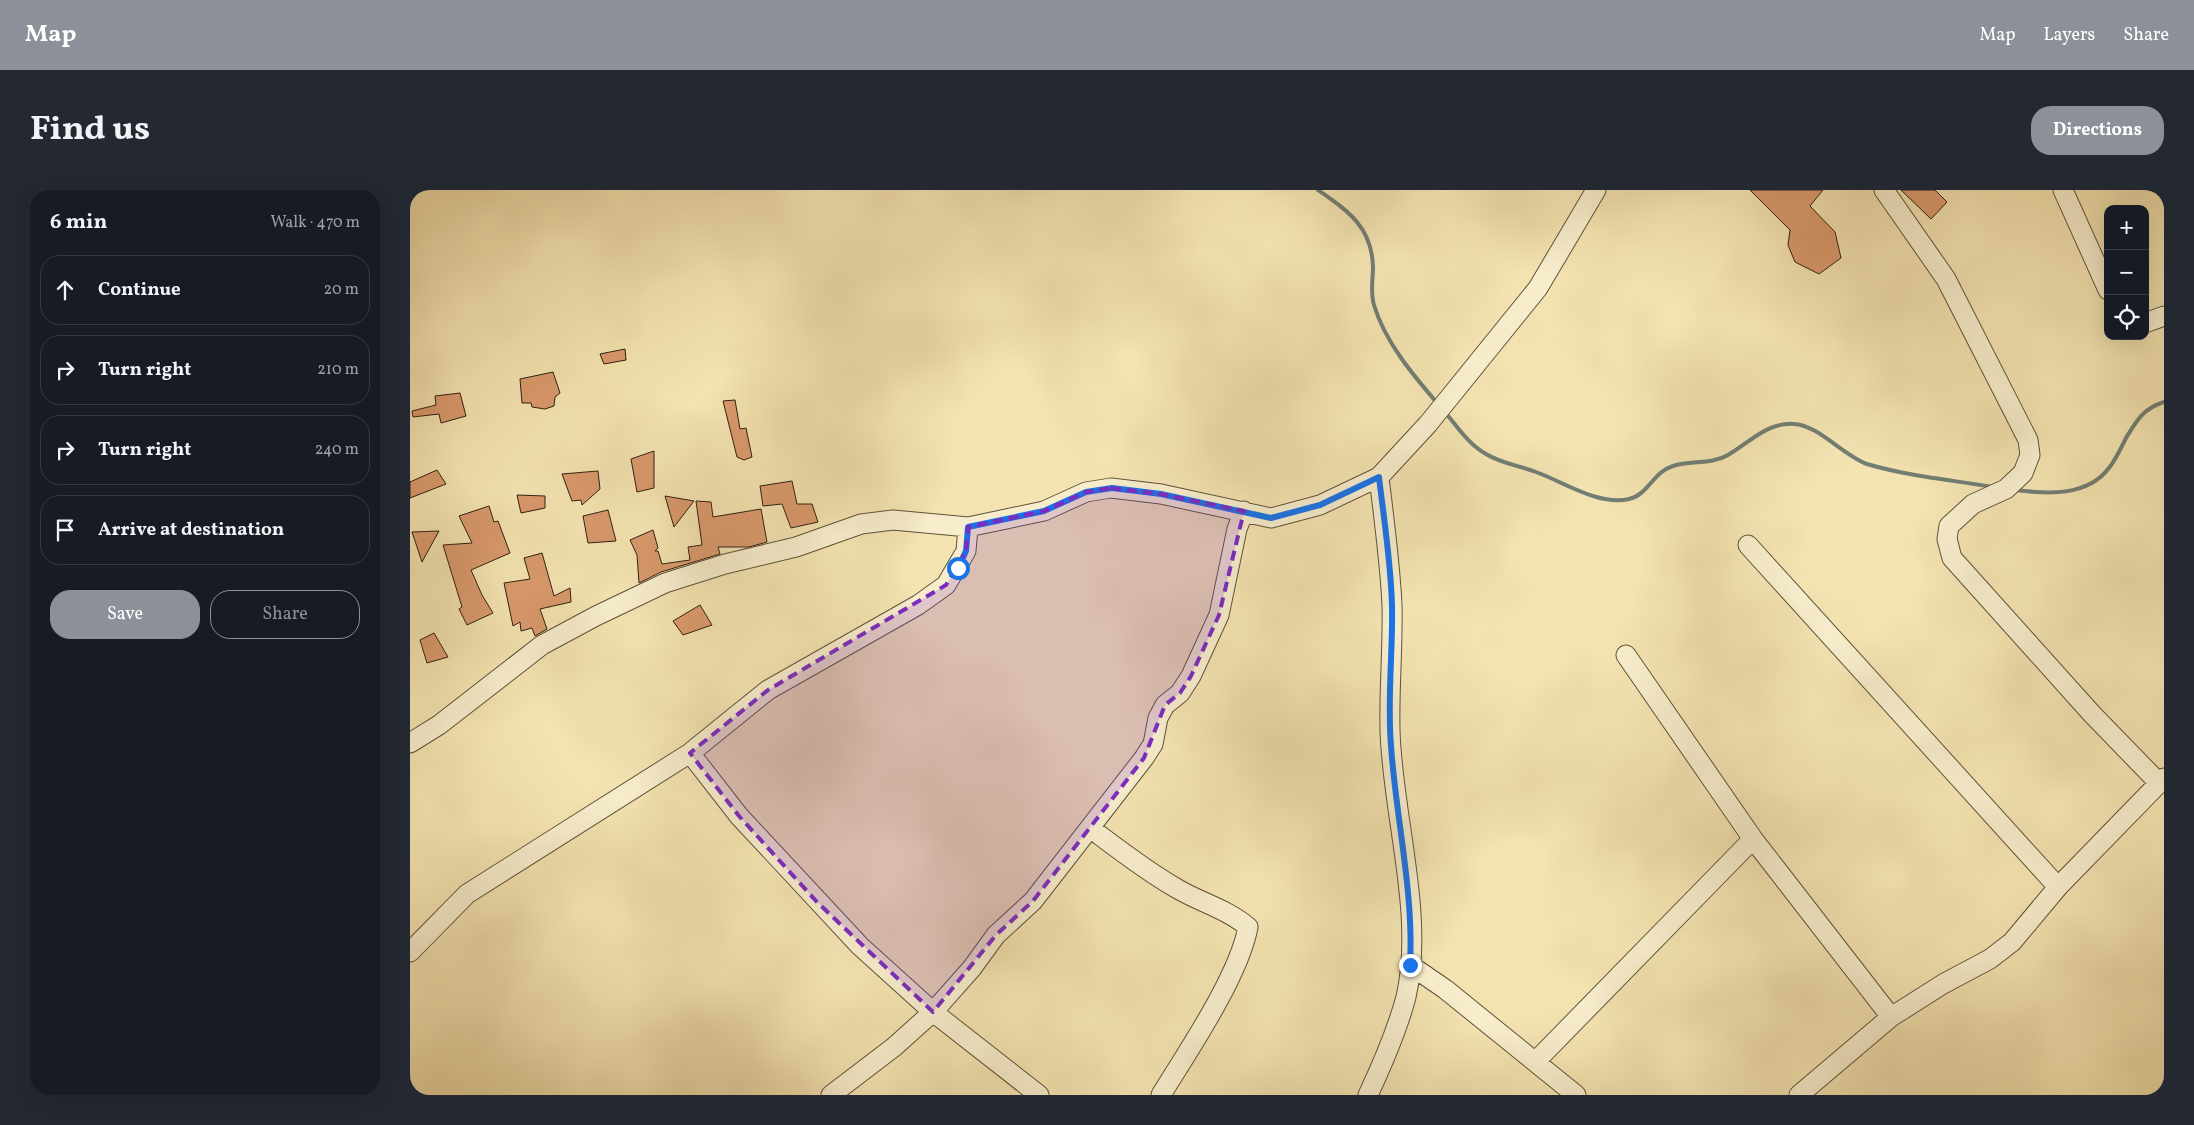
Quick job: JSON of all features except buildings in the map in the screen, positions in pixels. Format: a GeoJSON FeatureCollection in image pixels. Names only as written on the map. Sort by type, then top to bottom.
{"type":"FeatureCollection","features":[{"type":"Feature","properties":{"kind":"street"},"geometry":{"type":"LineString","coordinates":[[410,743],[439,725],[542,645],[665,583],[725,564],[796,547],[860,524],[893,520],[968,527],[1044,511],[1086,492],[1112,488],[1161,494],[1271,518],[1320,505],[1379,477],[1428,424],[1538,288],[1596,190]]}},
{"type":"Feature","properties":{"kind":"street"},"geometry":{"type":"LineString","coordinates":[[1799,1095],[1891,1017],[1943,984],[1990,960],[2012,942],[2058,887],[2161,780],[2092,714],[1952,558],[1947,538],[1949,526],[1973,504],[2006,489],[2023,473],[2030,455],[2028,440],[1946,279],[1884,190]]}},
{"type":"Feature","properties":{"kind":"street"},"geometry":{"type":"LineString","coordinates":[[2063,190],[2104,281]]}},
{"type":"Feature","properties":{"kind":"street"},"geometry":{"type":"LineString","coordinates":[[2149,322],[2164,316]]}},
{"type":"Feature","properties":{"kind":"street"},"geometry":{"type":"LineString","coordinates":[[1368,1095],[1396,1031],[1406,995],[1410,965],[1409,909],[1394,788],[1390,730],[1392,606],[1388,548],[1379,477]]}},
{"type":"Feature","properties":{"kind":"street"},"geometry":{"type":"LineString","coordinates":[[832,1095],[894,1047],[933,1012],[972,968],[996,935],[1033,901],[1144,758],[1153,744],[1158,718],[1165,705],[1180,693],[1204,653],[1219,615],[1237,529],[1244,511]]}},
{"type":"Feature","properties":{"kind":"street"},"geometry":{"type":"LineString","coordinates":[[410,952],[467,894],[690,753],[768,690],[918,605],[946,585],[966,551],[968,527]]}},
{"type":"Feature","properties":{"kind":"street"},"geometry":{"type":"LineString","coordinates":[[1748,545],[2058,887]]}},
{"type":"Feature","properties":{"kind":"street"},"geometry":{"type":"LineString","coordinates":[[1626,655],[1753,839],[1891,1017]]}},
{"type":"Feature","properties":{"kind":"street"},"geometry":{"type":"LineString","coordinates":[[690,753],[739,816],[860,946],[933,1012],[1039,1095]]}},
{"type":"Feature","properties":{"kind":"street"},"geometry":{"type":"LineString","coordinates":[[1090,828],[1177,889],[1239,919],[1248,927],[1245,943],[1222,991],[1162,1095]]}},
{"type":"Feature","properties":{"kind":"street"},"geometry":{"type":"LineString","coordinates":[[1536,1061],[1753,839]]}},
{"type":"Feature","properties":{"kind":"street"},"geometry":{"type":"LineString","coordinates":[[1410,965],[1445,989],[1576,1095]]}},
{"type":"Feature","properties":{"kind":"highlighted area"},"geometry":{"type":"Polygon","coordinates":[[[1111,488],[1161,494],[1244,511],[1219,615],[1191,676],[1180,693],[1165,705],[1144,758],[1033,901],[996,935],[933,1012],[817,902],[739,816],[690,753],[768,690],[946,585],[966,551],[968,527],[1044,511],[1086,492],[1111,488]]]}},
{"type":"Feature","properties":{"kind":"waterway"},"geometry":{"type":"LineString","coordinates":[[1318,190],[1348,213],[1363,231],[1372,253],[1372,295],[1379,319],[1401,358],[1438,404]]}},
{"type":"Feature","properties":{"kind":"waterway"},"geometry":{"type":"LineString","coordinates":[[2015,490],[2040,492],[2066,491],[2090,484],[2109,468],[2141,416],[2151,408],[2164,402]]}},
{"type":"Feature","properties":{"kind":"waterway"},"geometry":{"type":"LineString","coordinates":[[1444,411],[1468,440],[1492,457],[1536,472],[1581,492],[1605,499],[1617,500],[1636,497],[1666,469],[1680,464],[1721,458],[1759,434],[1784,424],[1794,424],[1812,430],[1849,455],[1867,464],[1914,475],[1993,487]]}},
{"type":"Feature","properties":{"kind":"route"},"geometry":{"type":"LineString","coordinates":[[958,568],[966,551],[968,527],[1044,511],[1086,492],[1112,488],[1161,494],[1271,518],[1320,505],[1379,477],[1388,548],[1392,606],[1390,730],[1394,788],[1409,909],[1410,965]]}}]}
